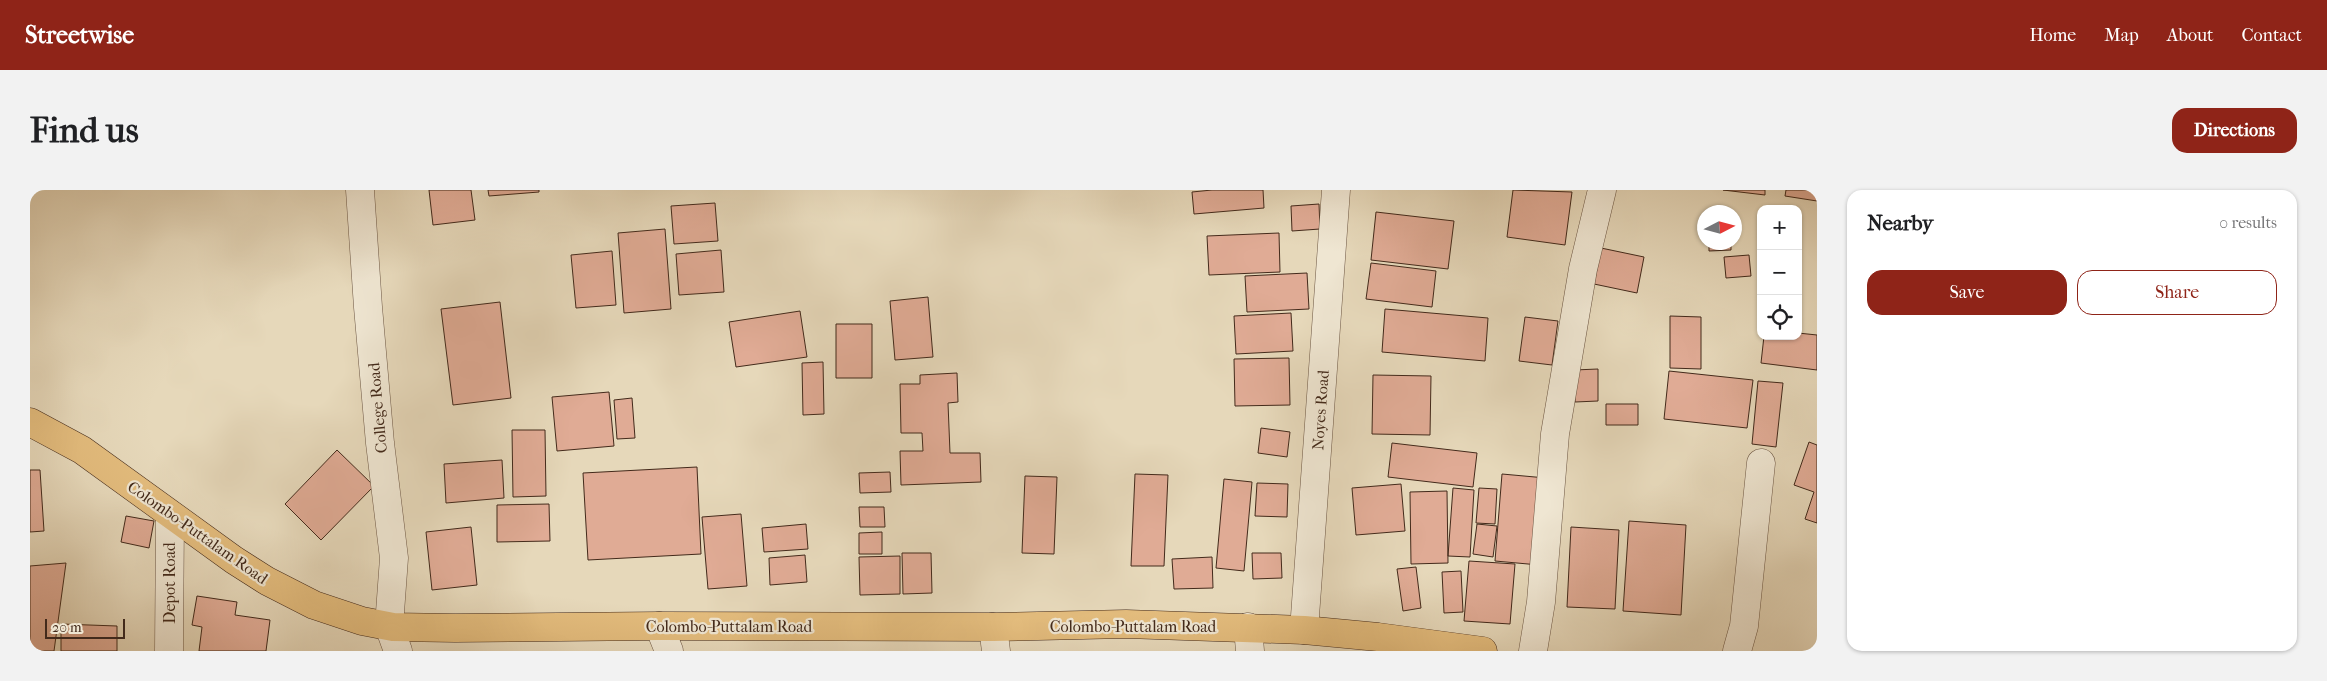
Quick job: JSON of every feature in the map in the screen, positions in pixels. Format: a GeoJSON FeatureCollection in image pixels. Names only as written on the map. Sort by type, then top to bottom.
{"type":"FeatureCollection","features":[{"type":"Feature","properties":{"kind":"highway","name":"Colombo-Puttalam Road"},"geometry":{"type":"LineString","coordinates":[[30,422],[82,450],[242,566],[306,601],[347,617],[389,626],[455,628],[659,626],[994,639],[1126,624],[1249,639],[1304,630],[1378,637],[1483,651]]}},
{"type":"Feature","properties":{"kind":"street","name":"College Road"},"geometry":{"type":"LineString","coordinates":[[360,190],[380,443],[394,558],[389,626]]}},
{"type":"Feature","properties":{"kind":"street","name":"Noyes Road"},"geometry":{"type":"LineString","coordinates":[[1304,630],[1336,190]]}},
{"type":"Feature","properties":{"kind":"street"},"geometry":{"type":"LineString","coordinates":[[1533,651],[1541,602],[1555,434],[1583,269],[1602,190]]}},
{"type":"Feature","properties":{"kind":"street"},"geometry":{"type":"LineString","coordinates":[[1737,651],[1744,626],[1761,463]]}},
{"type":"Feature","properties":{"kind":"street","name":"Depot Road"},"geometry":{"type":"LineString","coordinates":[[169,651],[170,515]]}},
{"type":"Feature","properties":{"kind":"street"},"geometry":{"type":"LineString","coordinates":[[389,626],[398,651]]}},
{"type":"Feature","properties":{"kind":"street"},"geometry":{"type":"LineString","coordinates":[[659,626],[669,651]]}},
{"type":"Feature","properties":{"kind":"building"},"geometry":{"type":"Polygon","coordinates":[[[429,190],[471,190],[475,220],[433,225],[429,190]]]}},
{"type":"Feature","properties":{"kind":"building"},"geometry":{"type":"Polygon","coordinates":[[[488,190],[539,190],[539,192],[489,196],[488,190]]]}},
{"type":"Feature","properties":{"kind":"building"},"geometry":{"type":"Polygon","coordinates":[[[1263,190],[1264,208],[1194,214],[1192,192],[1263,190]]]}},
{"type":"Feature","properties":{"kind":"building"},"geometry":{"type":"Polygon","coordinates":[[[1513,190],[1572,192],[1565,245],[1507,237],[1513,190]]]}},
{"type":"Feature","properties":{"kind":"building"},"geometry":{"type":"Polygon","coordinates":[[[1723,190],[1765,190],[1765,195],[1723,190]]]}},
{"type":"Feature","properties":{"kind":"building"},"geometry":{"type":"Polygon","coordinates":[[[1786,190],[1817,190],[1817,201],[1785,196],[1786,190]]]}},
{"type":"Feature","properties":{"kind":"building"},"geometry":{"type":"Polygon","coordinates":[[[715,203],[718,241],[674,244],[671,206],[715,203]]]}},
{"type":"Feature","properties":{"kind":"building"},"geometry":{"type":"Polygon","coordinates":[[[1319,204],[1320,229],[1292,231],[1291,206],[1319,204]]]}},
{"type":"Feature","properties":{"kind":"building"},"geometry":{"type":"Polygon","coordinates":[[[1376,212],[1454,221],[1448,269],[1371,260],[1376,212]]]}},
{"type":"Feature","properties":{"kind":"building"},"geometry":{"type":"Polygon","coordinates":[[[665,229],[671,309],[624,313],[618,233],[665,229]]]}},
{"type":"Feature","properties":{"kind":"building"},"geometry":{"type":"Polygon","coordinates":[[[1279,233],[1280,272],[1209,275],[1207,236],[1279,233]]]}},
{"type":"Feature","properties":{"kind":"building"},"geometry":{"type":"Polygon","coordinates":[[[1601,248],[1644,257],[1637,293],[1594,284],[1601,248]]]}},
{"type":"Feature","properties":{"kind":"building"},"geometry":{"type":"Polygon","coordinates":[[[721,250],[724,292],[679,295],[676,254],[721,250]]]}},
{"type":"Feature","properties":{"kind":"building"},"geometry":{"type":"Polygon","coordinates":[[[612,251],[616,305],[576,308],[571,255],[612,251]]]}},
{"type":"Feature","properties":{"kind":"building"},"geometry":{"type":"Polygon","coordinates":[[[1749,255],[1751,276],[1726,278],[1724,257],[1749,255]]]}},
{"type":"Feature","properties":{"kind":"building"},"geometry":{"type":"Polygon","coordinates":[[[1371,263],[1436,271],[1432,307],[1366,299],[1371,263]]]}},
{"type":"Feature","properties":{"kind":"building"},"geometry":{"type":"Polygon","coordinates":[[[1307,273],[1309,309],[1247,312],[1245,276],[1307,273]]]}},
{"type":"Feature","properties":{"kind":"building"},"geometry":{"type":"Polygon","coordinates":[[[928,297],[933,357],[895,360],[890,301],[928,297]]]}},
{"type":"Feature","properties":{"kind":"building"},"geometry":{"type":"Polygon","coordinates":[[[500,302],[511,398],[453,405],[441,309],[500,302]]]}},
{"type":"Feature","properties":{"kind":"building"},"geometry":{"type":"Polygon","coordinates":[[[1385,309],[1488,318],[1485,361],[1382,352],[1385,309]]]}},
{"type":"Feature","properties":{"kind":"building"},"geometry":{"type":"Polygon","coordinates":[[[800,311],[807,357],[736,367],[729,322],[800,311]]]}},
{"type":"Feature","properties":{"kind":"building"},"geometry":{"type":"Polygon","coordinates":[[[1291,313],[1293,351],[1236,354],[1234,316],[1291,313]]]}},
{"type":"Feature","properties":{"kind":"building"},"geometry":{"type":"Polygon","coordinates":[[[1670,316],[1701,317],[1701,369],[1670,368],[1670,316]]]}},
{"type":"Feature","properties":{"kind":"building"},"geometry":{"type":"Polygon","coordinates":[[[1525,317],[1558,321],[1552,365],[1519,361],[1525,317]]]}},
{"type":"Feature","properties":{"kind":"building"},"geometry":{"type":"Polygon","coordinates":[[[836,324],[872,324],[872,378],[836,378],[836,324]]]}},
{"type":"Feature","properties":{"kind":"building"},"geometry":{"type":"Polygon","coordinates":[[[1802,333],[1817,335],[1817,370],[1761,363],[1764,340],[1802,340],[1802,333]]]}},
{"type":"Feature","properties":{"kind":"building"},"geometry":{"type":"Polygon","coordinates":[[[1289,358],[1290,405],[1235,406],[1234,359],[1289,358]]]}},
{"type":"Feature","properties":{"kind":"building"},"geometry":{"type":"Polygon","coordinates":[[[823,362],[824,414],[803,415],[802,363],[823,362]]]}},
{"type":"Feature","properties":{"kind":"building"},"geometry":{"type":"Polygon","coordinates":[[[1598,369],[1598,401],[1575,402],[1574,370],[1598,369]]]}},
{"type":"Feature","properties":{"kind":"building"},"geometry":{"type":"Polygon","coordinates":[[[1669,371],[1753,380],[1747,428],[1664,419],[1669,371]]]}},
{"type":"Feature","properties":{"kind":"building"},"geometry":{"type":"Polygon","coordinates":[[[957,373],[958,402],[948,403],[950,453],[980,453],[981,482],[901,485],[900,451],[923,451],[922,433],[901,433],[900,384],[920,384],[920,375],[957,373]]]}},
{"type":"Feature","properties":{"kind":"building"},"geometry":{"type":"Polygon","coordinates":[[[1373,375],[1431,376],[1430,435],[1372,434],[1373,375]]]}},
{"type":"Feature","properties":{"kind":"building"},"geometry":{"type":"Polygon","coordinates":[[[1758,381],[1783,383],[1776,447],[1752,444],[1758,381]]]}},
{"type":"Feature","properties":{"kind":"building"},"geometry":{"type":"Polygon","coordinates":[[[609,392],[614,446],[557,451],[552,397],[609,392]]]}},
{"type":"Feature","properties":{"kind":"building"},"geometry":{"type":"Polygon","coordinates":[[[632,398],[635,438],[617,439],[614,400],[632,398]]]}},
{"type":"Feature","properties":{"kind":"building"},"geometry":{"type":"Polygon","coordinates":[[[1606,404],[1638,404],[1638,425],[1606,425],[1606,404]]]}},
{"type":"Feature","properties":{"kind":"building"},"geometry":{"type":"Polygon","coordinates":[[[1261,428],[1290,432],[1287,457],[1258,453],[1261,428]]]}},
{"type":"Feature","properties":{"kind":"building"},"geometry":{"type":"Polygon","coordinates":[[[512,430],[545,430],[546,496],[513,497],[512,430]]]}},
{"type":"Feature","properties":{"kind":"building"},"geometry":{"type":"Polygon","coordinates":[[[1809,442],[1817,445],[1817,523],[1805,519],[1814,492],[1794,485],[1809,442]]]}},
{"type":"Feature","properties":{"kind":"building"},"geometry":{"type":"Polygon","coordinates":[[[1392,443],[1477,453],[1473,487],[1388,477],[1392,443]]]}},
{"type":"Feature","properties":{"kind":"building"},"geometry":{"type":"Polygon","coordinates":[[[337,450],[374,486],[321,540],[285,504],[337,450]]]}},
{"type":"Feature","properties":{"kind":"building"},"geometry":{"type":"Polygon","coordinates":[[[502,460],[504,498],[446,503],[444,464],[502,460]]]}},
{"type":"Feature","properties":{"kind":"building"},"geometry":{"type":"Polygon","coordinates":[[[697,467],[701,554],[588,560],[583,473],[697,467]]]}},
{"type":"Feature","properties":{"kind":"building"},"geometry":{"type":"Polygon","coordinates":[[[30,470],[40,470],[44,531],[30,532],[30,470]]]}},
{"type":"Feature","properties":{"kind":"building"},"geometry":{"type":"Polygon","coordinates":[[[890,472],[891,492],[860,493],[859,473],[890,472]]]}},
{"type":"Feature","properties":{"kind":"building"},"geometry":{"type":"Polygon","coordinates":[[[1135,474],[1168,475],[1164,566],[1131,566],[1135,474]]]}},
{"type":"Feature","properties":{"kind":"building"},"geometry":{"type":"Polygon","coordinates":[[[1502,474],[1546,478],[1539,565],[1495,561],[1502,474]]]}},
{"type":"Feature","properties":{"kind":"building"},"geometry":{"type":"Polygon","coordinates":[[[1025,476],[1057,477],[1054,554],[1022,553],[1025,476]]]}},
{"type":"Feature","properties":{"kind":"building"},"geometry":{"type":"Polygon","coordinates":[[[1224,479],[1252,482],[1244,571],[1216,568],[1224,479]]]}},
{"type":"Feature","properties":{"kind":"building"},"geometry":{"type":"Polygon","coordinates":[[[1257,483],[1288,484],[1287,517],[1255,516],[1257,483]]]}},
{"type":"Feature","properties":{"kind":"building"},"geometry":{"type":"Polygon","coordinates":[[[1401,484],[1405,531],[1356,535],[1352,488],[1401,484]]]}},
{"type":"Feature","properties":{"kind":"building"},"geometry":{"type":"Polygon","coordinates":[[[1453,488],[1474,490],[1470,557],[1448,556],[1453,488]]]}},
{"type":"Feature","properties":{"kind":"building"},"geometry":{"type":"Polygon","coordinates":[[[1479,488],[1497,489],[1495,524],[1476,523],[1479,488]]]}},
{"type":"Feature","properties":{"kind":"building"},"geometry":{"type":"Polygon","coordinates":[[[1447,491],[1448,563],[1411,564],[1410,492],[1447,491]]]}},
{"type":"Feature","properties":{"kind":"building"},"geometry":{"type":"Polygon","coordinates":[[[549,504],[550,541],[497,542],[497,505],[549,504]]]}},
{"type":"Feature","properties":{"kind":"building"},"geometry":{"type":"Polygon","coordinates":[[[859,507],[884,507],[885,527],[860,527],[859,507]]]}},
{"type":"Feature","properties":{"kind":"building"},"geometry":{"type":"Polygon","coordinates":[[[741,514],[747,586],[708,589],[702,517],[741,514]]]}},
{"type":"Feature","properties":{"kind":"building"},"geometry":{"type":"Polygon","coordinates":[[[126,516],[154,521],[149,548],[121,542],[126,516]]]}},
{"type":"Feature","properties":{"kind":"building"},"geometry":{"type":"Polygon","coordinates":[[[1629,521],[1686,525],[1681,615],[1623,611],[1629,521]]]}},
{"type":"Feature","properties":{"kind":"building"},"geometry":{"type":"Polygon","coordinates":[[[806,524],[808,549],[764,552],[762,528],[806,524]]]}},
{"type":"Feature","properties":{"kind":"building"},"geometry":{"type":"Polygon","coordinates":[[[1477,524],[1497,526],[1493,557],[1473,554],[1477,524]]]}},
{"type":"Feature","properties":{"kind":"building"},"geometry":{"type":"Polygon","coordinates":[[[471,527],[477,585],[432,590],[426,532],[471,527]]]}},
{"type":"Feature","properties":{"kind":"building"},"geometry":{"type":"Polygon","coordinates":[[[1571,527],[1619,530],[1615,609],[1567,607],[1571,527]]]}},
{"type":"Feature","properties":{"kind":"building"},"geometry":{"type":"Polygon","coordinates":[[[882,532],[882,554],[859,554],[859,533],[882,532]]]}},
{"type":"Feature","properties":{"kind":"building"},"geometry":{"type":"Polygon","coordinates":[[[902,553],[931,553],[932,593],[903,594],[902,553]]]}},
{"type":"Feature","properties":{"kind":"building"},"geometry":{"type":"Polygon","coordinates":[[[1252,553],[1281,553],[1282,578],[1253,579],[1252,553]]]}},
{"type":"Feature","properties":{"kind":"building"},"geometry":{"type":"Polygon","coordinates":[[[805,555],[807,582],[770,585],[769,558],[805,555]]]}},
{"type":"Feature","properties":{"kind":"building"},"geometry":{"type":"Polygon","coordinates":[[[900,556],[900,594],[860,595],[859,557],[900,556]]]}},
{"type":"Feature","properties":{"kind":"building"},"geometry":{"type":"Polygon","coordinates":[[[1212,557],[1213,588],[1174,589],[1172,559],[1212,557]]]}},
{"type":"Feature","properties":{"kind":"building"},"geometry":{"type":"Polygon","coordinates":[[[1469,561],[1515,564],[1510,624],[1464,621],[1469,561]]]}},
{"type":"Feature","properties":{"kind":"building"},"geometry":{"type":"Polygon","coordinates":[[[66,563],[54,651],[30,651],[30,566],[66,563]]]}},
{"type":"Feature","properties":{"kind":"building"},"geometry":{"type":"Polygon","coordinates":[[[1416,567],[1421,608],[1403,611],[1397,569],[1416,567]]]}},
{"type":"Feature","properties":{"kind":"building"},"geometry":{"type":"Polygon","coordinates":[[[1461,571],[1463,612],[1444,613],[1442,572],[1461,571]]]}},
{"type":"Feature","properties":{"kind":"building"},"geometry":{"type":"Polygon","coordinates":[[[197,596],[237,602],[235,615],[270,620],[266,651],[199,651],[202,627],[192,625],[197,596]]]}},
{"type":"Feature","properties":{"kind":"building"},"geometry":{"type":"Polygon","coordinates":[[[61,624],[117,626],[117,651],[61,651],[61,624]]]}}]}
